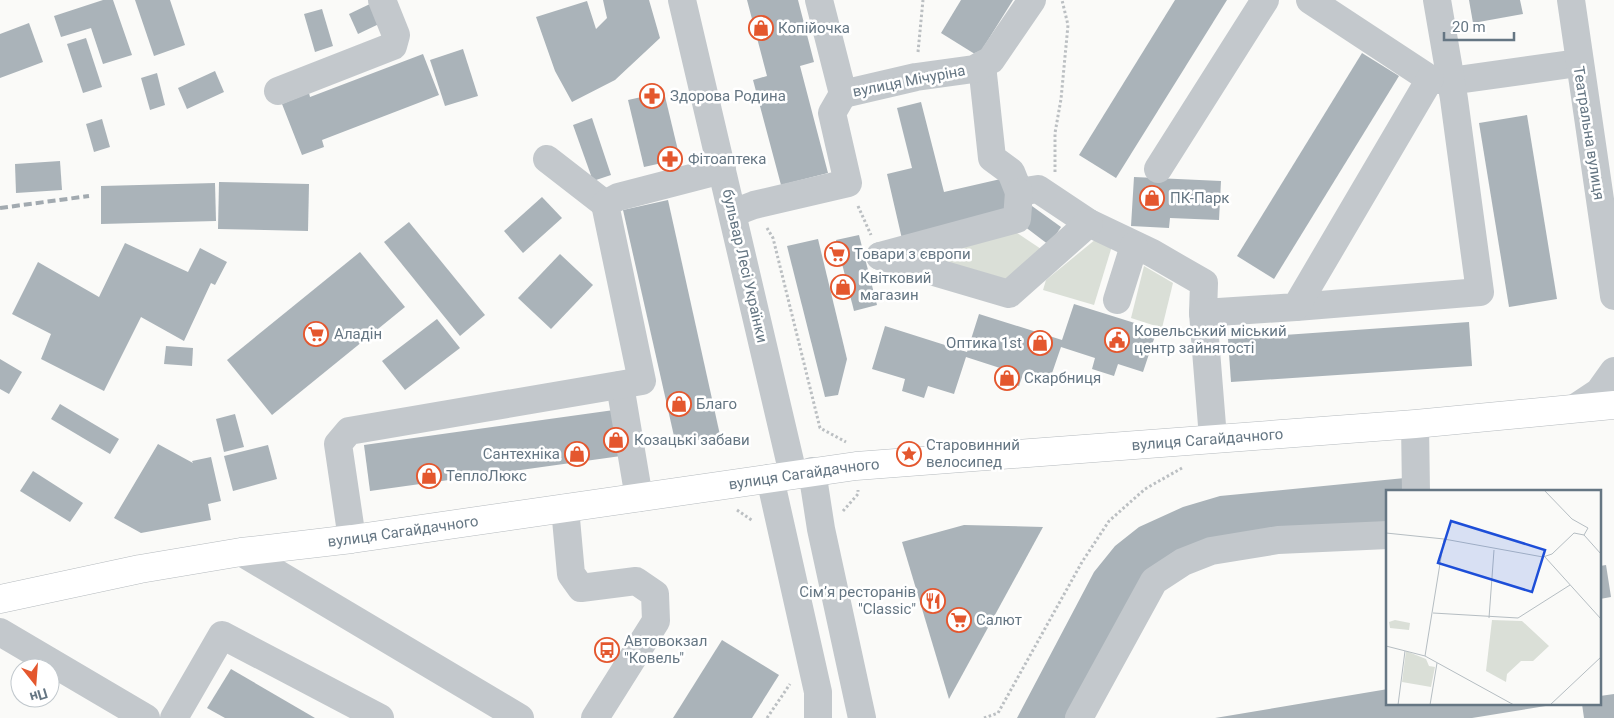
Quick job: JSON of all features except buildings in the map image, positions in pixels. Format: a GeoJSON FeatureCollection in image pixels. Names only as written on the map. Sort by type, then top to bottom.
{"type":"FeatureCollection","features":[{"type":"Feature","properties":{"kind":"main road","name":"вулиця Сагайдачного"},"geometry":{"type":"LineString","coordinates":[[0,599],[91,579],[242,552],[352,539],[856,466],[1415,424],[1614,405]]}},
{"type":"Feature","properties":{"kind":"street"},"geometry":{"type":"LineString","coordinates":[[278,90],[393,46],[396,35],[382,0]]}},
{"type":"Feature","properties":{"kind":"street","name":"бульвар Лесі Українки"},"geometry":{"type":"LineString","coordinates":[[682,0],[722,170],[743,209],[792,474],[818,692],[818,718]]}},
{"type":"Feature","properties":{"kind":"street","name":"вулиця Мічуріна"},"geometry":{"type":"LineString","coordinates":[[843,94],[916,77],[974,68],[991,60],[1032,0]]}},
{"type":"Feature","properties":{"kind":"street"},"geometry":{"type":"LineString","coordinates":[[1158,169],[1265,0]]}},
{"type":"Feature","properties":{"kind":"street"},"geometry":{"type":"LineString","coordinates":[[1310,0],[1440,80],[1578,63]]}},
{"type":"Feature","properties":{"kind":"street"},"geometry":{"type":"LineString","coordinates":[[1203,313],[1480,292],[1440,80],[1437,0]]}},
{"type":"Feature","properties":{"kind":"street","name":"Театральна вулиця"},"geometry":{"type":"LineString","coordinates":[[1570,0],[1614,296]]}},
{"type":"Feature","properties":{"kind":"street"},"geometry":{"type":"LineString","coordinates":[[743,209],[848,183],[832,113],[843,94],[822,3]]}},
{"type":"Feature","properties":{"kind":"street"},"geometry":{"type":"LineString","coordinates":[[880,256],[1018,219],[1019,192],[1011,172],[992,158],[982,64]]}},
{"type":"Feature","properties":{"kind":"street"},"geometry":{"type":"LineString","coordinates":[[1296,307],[1440,80]]}},
{"type":"Feature","properties":{"kind":"street"},"geometry":{"type":"LineString","coordinates":[[352,539],[338,444],[349,431],[642,381],[605,204],[547,159]]}},
{"type":"Feature","properties":{"kind":"street"},"geometry":{"type":"LineString","coordinates":[[605,204],[618,197],[722,170]]}},
{"type":"Feature","properties":{"kind":"street"},"geometry":{"type":"LineString","coordinates":[[1019,192],[1038,188],[1052,200],[1089,223],[1134,246],[1152,252],[1204,283],[1203,313],[1213,438]]}},
{"type":"Feature","properties":{"kind":"street"},"geometry":{"type":"LineString","coordinates":[[880,256],[1009,294],[1089,223]]}},
{"type":"Feature","properties":{"kind":"street"},"geometry":{"type":"LineString","coordinates":[[1117,300],[1134,246]]}},
{"type":"Feature","properties":{"kind":"street"},"geometry":{"type":"LineString","coordinates":[[1575,408],[1599,392],[1614,371]]}},
{"type":"Feature","properties":{"kind":"street"},"geometry":{"type":"LineString","coordinates":[[620,384],[639,498]]}},
{"type":"Feature","properties":{"kind":"street"},"geometry":{"type":"LineString","coordinates":[[1415,424],[1416,490]]}},
{"type":"Feature","properties":{"kind":"street","name":"бульвар Лесі Українки"},"geometry":{"type":"LineString","coordinates":[[792,474],[821,528],[862,718]]}},
{"type":"Feature","properties":{"kind":"street"},"geometry":{"type":"LineString","coordinates":[[565,508],[571,574],[581,588],[636,581],[655,594],[656,621],[594,718]]}},
{"type":"Feature","properties":{"kind":"street"},"geometry":{"type":"LineString","coordinates":[[1079,718],[1154,581],[1183,562],[1211,550],[1278,540],[1386,535]]}},
{"type":"Feature","properties":{"kind":"street"},"geometry":{"type":"LineString","coordinates":[[242,552],[520,718]]}},
{"type":"Feature","properties":{"kind":"street"},"geometry":{"type":"LineString","coordinates":[[0,632],[146,718]]}},
{"type":"Feature","properties":{"kind":"street"},"geometry":{"type":"LineString","coordinates":[[174,718],[222,635],[380,718]]}},
{"type":"Feature","properties":{"kind":"path"},"geometry":{"type":"LineString","coordinates":[[916,77],[924,0]]}},
{"type":"Feature","properties":{"kind":"path"},"geometry":{"type":"LineString","coordinates":[[1052,200],[1056,166],[1054,133],[1062,99],[1068,26],[1062,0]]}},
{"type":"Feature","properties":{"kind":"path"},"geometry":{"type":"LineString","coordinates":[[848,183],[880,256]]}},
{"type":"Feature","properties":{"kind":"path"},"geometry":{"type":"LineString","coordinates":[[743,209],[773,238],[820,428],[849,444],[856,466],[858,494],[838,519]]}},
{"type":"Feature","properties":{"kind":"path"},"geometry":{"type":"LineString","coordinates":[[984,718],[998,713],[1082,562],[1109,521],[1145,489],[1187,465]]}},
{"type":"Feature","properties":{"kind":"path"},"geometry":{"type":"LineString","coordinates":[[736,509],[750,517],[758,528]]}},
{"type":"Feature","properties":{"kind":"path"},"geometry":{"type":"LineString","coordinates":[[768,718],[791,682]]}},
{"type":"Feature","properties":{"kind":"shaded area"},"geometry":{"type":"Polygon","coordinates":[[[1014,231],[1047,253],[1011,284],[917,259],[1014,231]]]}},
{"type":"Feature","properties":{"kind":"shaded area"},"geometry":{"type":"Polygon","coordinates":[[[1096,239],[1112,246],[1094,305],[1043,290],[1046,280],[1096,239]]]}},
{"type":"Feature","properties":{"kind":"shaded area"},"geometry":{"type":"Polygon","coordinates":[[[1144,266],[1173,283],[1162,328],[1131,318],[1144,266]]]}},
{"type":"Feature","properties":{"kind":"railway"},"geometry":{"type":"LineString","coordinates":[[0,208],[89,196]]}},
{"type":"Feature","properties":{"kind":"place","name":"Копійочка"},"geometry":{"type":"Point","coordinates":[761,28]}},
{"type":"Feature","properties":{"kind":"place","name":"Здорова Родина"},"geometry":{"type":"Point","coordinates":[652,96]}},
{"type":"Feature","properties":{"kind":"place","name":"Фітоаптека"},"geometry":{"type":"Point","coordinates":[670,159]}},
{"type":"Feature","properties":{"kind":"place","name":"ПК-Парк"},"geometry":{"type":"Point","coordinates":[1152,198]}},
{"type":"Feature","properties":{"kind":"place","name":"Товари з європи"},"geometry":{"type":"Point","coordinates":[837,254]}},
{"type":"Feature","properties":{"kind":"place","name":"Квітковий магазин"},"geometry":{"type":"Point","coordinates":[843,287]}},
{"type":"Feature","properties":{"kind":"place","name":"Аладін"},"geometry":{"type":"Point","coordinates":[316,334]}},
{"type":"Feature","properties":{"kind":"place","name":"Ковельський міський центр зайнятості"},"geometry":{"type":"Point","coordinates":[1117,340]}},
{"type":"Feature","properties":{"kind":"place","name":"Оптика 1st"},"geometry":{"type":"Point","coordinates":[1040,343]}},
{"type":"Feature","properties":{"kind":"place","name":"Скарбниця"},"geometry":{"type":"Point","coordinates":[1007,378]}},
{"type":"Feature","properties":{"kind":"place","name":"Благо"},"geometry":{"type":"Point","coordinates":[679,404]}},
{"type":"Feature","properties":{"kind":"place","name":"Козацькі забави"},"geometry":{"type":"Point","coordinates":[616,440]}},
{"type":"Feature","properties":{"kind":"place","name":"Сантехніка"},"geometry":{"type":"Point","coordinates":[577,454]}},
{"type":"Feature","properties":{"kind":"place","name":"Старовинний велосипед"},"geometry":{"type":"Point","coordinates":[909,454]}},
{"type":"Feature","properties":{"kind":"place","name":"ТеплоЛюкс"},"geometry":{"type":"Point","coordinates":[429,476]}},
{"type":"Feature","properties":{"kind":"place","name":"Сім’я ресторанів \"Classic\""},"geometry":{"type":"Point","coordinates":[933,601]}},
{"type":"Feature","properties":{"kind":"place","name":"Салют"},"geometry":{"type":"Point","coordinates":[959,620]}},
{"type":"Feature","properties":{"kind":"place","name":"Автовокзал \"Ковель\""},"geometry":{"type":"Point","coordinates":[607,650]}}]}
